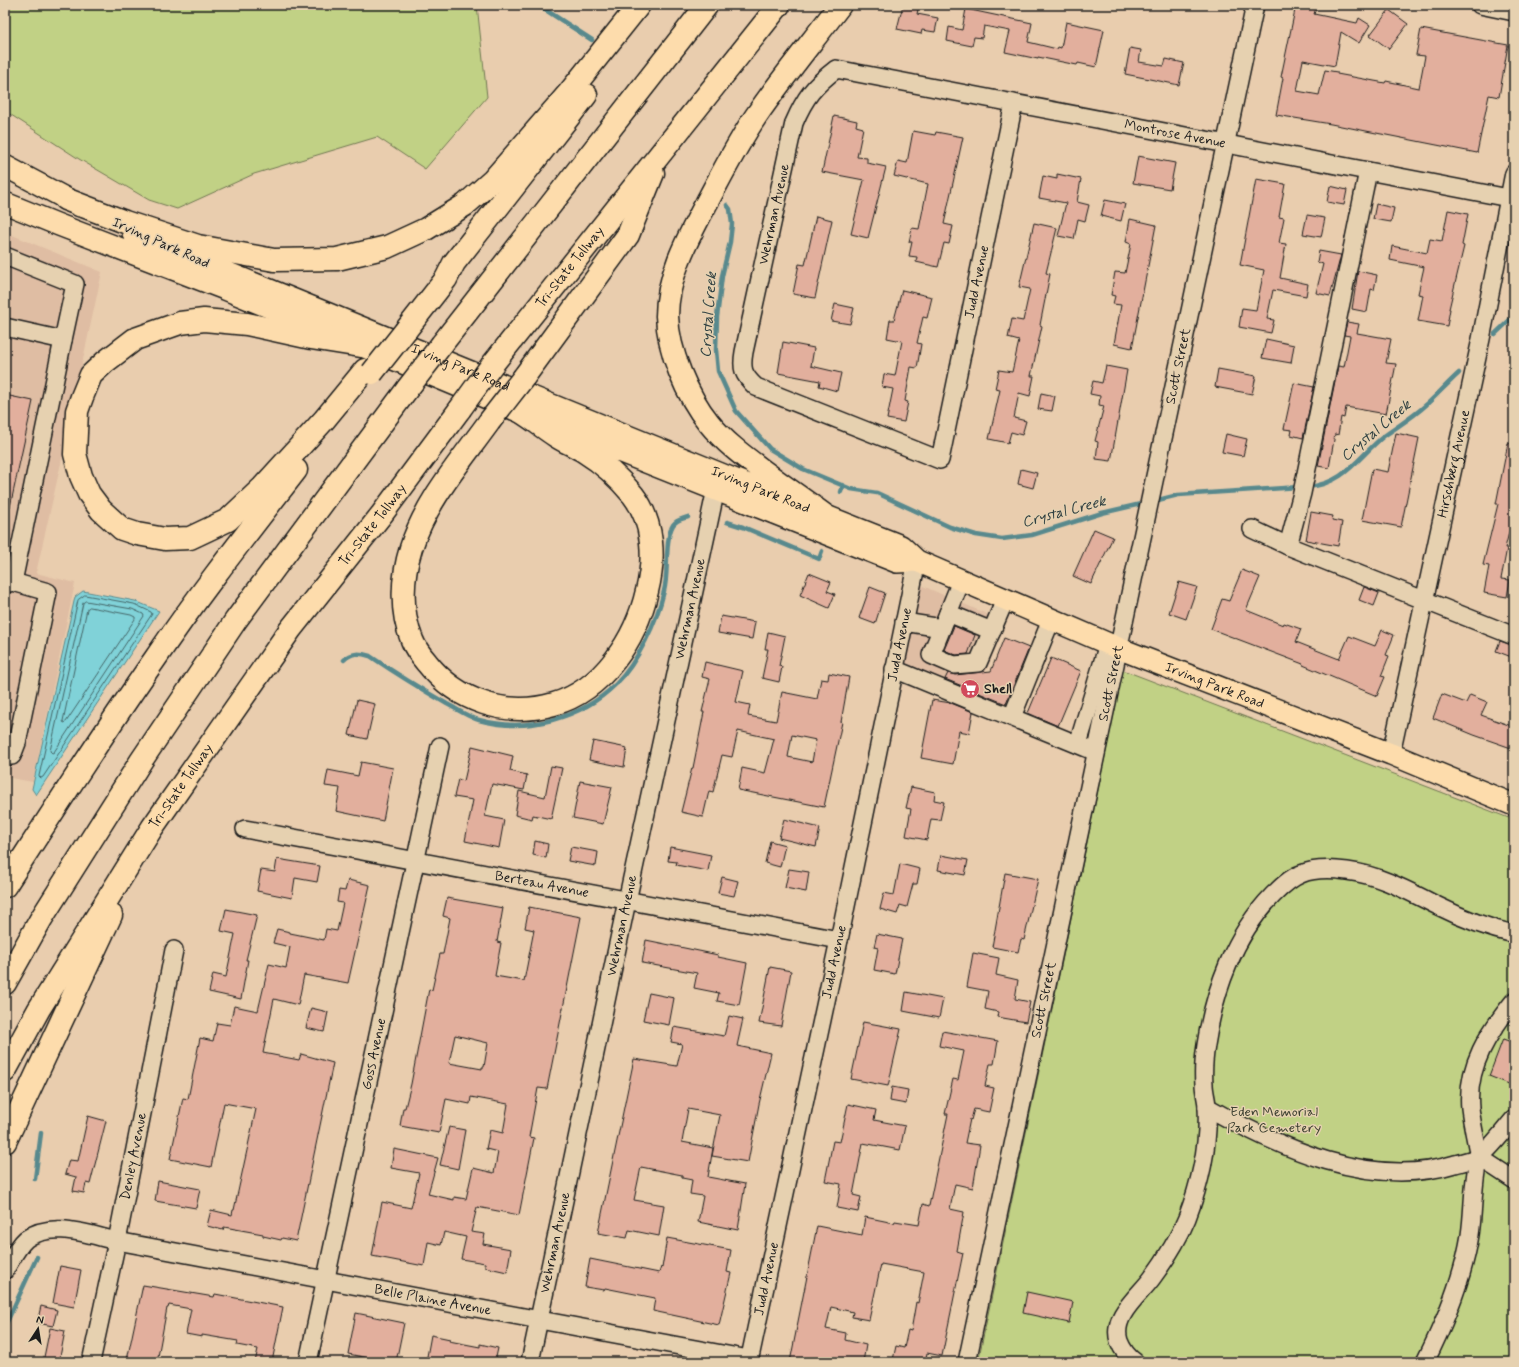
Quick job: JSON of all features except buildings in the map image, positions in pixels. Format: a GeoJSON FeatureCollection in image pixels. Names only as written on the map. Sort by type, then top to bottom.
{"type":"FeatureCollection","features":[{"type":"Feature","properties":{"kind":"highway"},"geometry":{"type":"LineString","coordinates":[[65,199],[125,222],[198,246],[274,260],[337,259],[387,247],[426,229],[465,205],[493,180],[568,94],[639,5]]}},
{"type":"Feature","properties":{"kind":"highway"},"geometry":{"type":"LineString","coordinates":[[5,886],[155,659],[216,574],[368,372],[402,329],[446,279],[454,263],[654,5]]}},
{"type":"Feature","properties":{"kind":"highway"},"geometry":{"type":"LineString","coordinates":[[5,983],[41,919],[141,761],[236,620],[408,388],[707,5]]}},
{"type":"Feature","properties":{"kind":"highway","name":"Tri-State Tollway"},"geometry":{"type":"LineString","coordinates":[[5,1071],[39,1009],[152,828],[290,630],[382,514],[492,364],[779,5]]}},
{"type":"Feature","properties":{"kind":"highway"},"geometry":{"type":"LineString","coordinates":[[828,517],[728,443],[709,423],[687,387],[671,341],[667,317],[672,282],[685,246],[740,142],[756,116],[840,5]]}},
{"type":"Feature","properties":{"kind":"highway"},"geometry":{"type":"LineString","coordinates":[[523,413],[556,436],[584,451],[600,463],[634,496],[649,525],[652,557],[646,598],[636,624],[622,651],[598,679],[586,689],[572,697],[545,706],[512,708],[478,702],[453,689],[431,669],[420,655],[412,640],[403,592],[405,573],[411,548],[438,493],[628,235],[664,148]]}},
{"type":"Feature","properties":{"kind":"highway"},"geometry":{"type":"LineString","coordinates":[[361,346],[311,338],[247,324],[204,320],[180,323],[135,339],[91,375],[77,411],[75,454],[89,494],[101,510],[122,529],[137,534],[165,539],[190,538],[228,520],[263,487],[368,372]]}},
{"type":"Feature","properties":{"kind":"highway"},"geometry":{"type":"LineString","coordinates":[[5,1142],[152,828]]}},
{"type":"Feature","properties":{"kind":"main road","name":"Irving Park Road"},"geometry":{"type":"LineString","coordinates":[[9,166],[65,199],[152,242],[901,546],[917,561],[1113,646],[1391,754],[1514,805]]}},
{"type":"Feature","properties":{"kind":"main road","name":"Irving Park Road"},"geometry":{"type":"LineString","coordinates":[[5,203],[225,289],[523,413],[896,562],[917,561]]}},
{"type":"Feature","properties":{"kind":"street","name":"Scott Street"},"geometry":{"type":"LineString","coordinates":[[967,1362],[1096,752],[1113,646],[1146,521],[1255,5]]}},
{"type":"Feature","properties":{"kind":"street"},"geometry":{"type":"LineString","coordinates":[[1480,5],[1514,12]]}},
{"type":"Feature","properties":{"kind":"street","name":"Montrose Avenue"},"geometry":{"type":"LineString","coordinates":[[836,69],[1511,199]]}},
{"type":"Feature","properties":{"kind":"street","name":"Wehrman Avenue"},"geometry":{"type":"LineString","coordinates":[[836,69],[809,93],[801,106],[794,123],[744,352],[742,364],[744,374],[756,387],[940,460]]}},
{"type":"Feature","properties":{"kind":"street","name":"Judd Avenue"},"geometry":{"type":"LineString","coordinates":[[940,460],[1014,103]]}},
{"type":"Feature","properties":{"kind":"street"},"geometry":{"type":"LineString","coordinates":[[1288,546],[1302,493],[1368,171]]}},
{"type":"Feature","properties":{"kind":"street","name":"Hirschberg Avenue"},"geometry":{"type":"LineString","coordinates":[[1391,754],[1511,199],[1514,173]]}},
{"type":"Feature","properties":{"kind":"street"},"geometry":{"type":"LineString","coordinates":[[5,256],[75,284],[9,583],[48,592],[17,743],[12,756],[5,755]]}},
{"type":"Feature","properties":{"kind":"street"},"geometry":{"type":"LineString","coordinates":[[5,327],[63,340]]}},
{"type":"Feature","properties":{"kind":"street","name":"Wehrman Avenue"},"geometry":{"type":"LineString","coordinates":[[530,1362],[716,489]]}},
{"type":"Feature","properties":{"kind":"street"},"geometry":{"type":"LineString","coordinates":[[1252,529],[1288,546],[1514,636]]}},
{"type":"Feature","properties":{"kind":"street","name":"Judd Avenue"},"geometry":{"type":"LineString","coordinates":[[749,1360],[839,940],[917,561]]}},
{"type":"Feature","properties":{"kind":"street"},"geometry":{"type":"LineString","coordinates":[[961,581],[931,655],[954,666],[978,663],[1005,600]]}},
{"type":"Feature","properties":{"kind":"street"},"geometry":{"type":"LineString","coordinates":[[1012,717],[1051,620]]}},
{"type":"Feature","properties":{"kind":"street"},"geometry":{"type":"LineString","coordinates":[[904,622],[945,621],[992,631]]}},
{"type":"Feature","properties":{"kind":"street"},"geometry":{"type":"LineString","coordinates":[[1078,744],[1113,646]]}},
{"type":"Feature","properties":{"kind":"street"},"geometry":{"type":"LineString","coordinates":[[894,669],[1096,752]]}},
{"type":"Feature","properties":{"kind":"street","name":"Goss Avenue"},"geometry":{"type":"LineString","coordinates":[[308,1362],[324,1280],[440,746]]}},
{"type":"Feature","properties":{"kind":"street","name":"Berteau Avenue"},"geometry":{"type":"LineString","coordinates":[[245,829],[839,940]]}},
{"type":"Feature","properties":{"kind":"street"},"geometry":{"type":"LineString","coordinates":[[1135,1362],[1122,1348],[1118,1337],[1121,1317],[1169,1255],[1181,1233],[1192,1206],[1201,1174],[1207,1132],[1207,1107],[1204,1085],[1206,1047],[1212,1015],[1222,980],[1248,924],[1264,904],[1282,885],[1301,874],[1331,869],[1350,871],[1372,876],[1475,922],[1514,934]]}},
{"type":"Feature","properties":{"kind":"street","name":"Denley Avenue"},"geometry":{"type":"LineString","coordinates":[[91,1362],[117,1241],[174,950]]}},
{"type":"Feature","properties":{"kind":"street"},"geometry":{"type":"LineString","coordinates":[[1425,1362],[1446,1317],[1462,1270],[1470,1235],[1475,1172],[1479,1156],[1470,1108],[1470,1089],[1473,1070],[1491,1030],[1514,1001]]}},
{"type":"Feature","properties":{"kind":"street"},"geometry":{"type":"LineString","coordinates":[[1207,1107],[1241,1126],[1298,1151],[1354,1168],[1385,1171],[1412,1172],[1441,1168],[1479,1156],[1500,1136],[1514,1119]]}},
{"type":"Feature","properties":{"kind":"street"},"geometry":{"type":"LineString","coordinates":[[1479,1156],[1514,1180]]}},
{"type":"Feature","properties":{"kind":"street","name":"Belle Plaine Avenue"},"geometry":{"type":"LineString","coordinates":[[5,1270],[16,1251],[26,1240],[36,1234],[51,1230],[68,1231],[749,1360]]}},
{"type":"Feature","properties":{"kind":"shaded area"},"geometry":{"type":"Polygon","coordinates":[[[5,232],[102,272],[80,373],[71,392],[65,410],[67,425],[64,450],[36,573],[75,583],[33,782],[5,777],[5,232]]]}},
{"type":"Feature","properties":{"kind":"shaded area"},"geometry":{"type":"Polygon","coordinates":[[[916,583],[1005,622],[975,700],[898,667],[916,583]]]}},
{"type":"Feature","properties":{"kind":"green space"},"geometry":{"type":"Polygon","coordinates":[[[5,5],[477,5],[487,97],[425,169],[377,137],[254,174],[177,209],[149,200],[79,159],[5,111],[5,5]]]}},
{"type":"Feature","properties":{"kind":"green space","name":"Eden Memorial Park Cemetery"},"geometry":{"type":"Polygon","coordinates":[[[1123,670],[1514,820],[1514,1362],[978,1362],[1123,670]]]}},
{"type":"Feature","properties":{"kind":"water"},"geometry":{"type":"Polygon","coordinates":[[[83,591],[135,601],[159,611],[36,795],[32,789],[75,597],[83,591]]]}},
{"type":"Feature","properties":{"kind":"waterway","name":"Crystal Creek"},"geometry":{"type":"LineString","coordinates":[[538,5],[592,40]]}},
{"type":"Feature","properties":{"kind":"waterway","name":"Crystal Creek"},"geometry":{"type":"LineString","coordinates":[[727,205],[730,209],[732,224],[730,242],[722,276],[717,317],[716,350],[718,371],[736,411],[770,449],[803,469],[851,489],[877,493],[950,527],[976,535],[1002,539],[1032,535],[1102,513],[1145,503]]}},
{"type":"Feature","properties":{"kind":"waterway","name":"Crystal Creek"},"geometry":{"type":"LineString","coordinates":[[1495,334],[1514,316]]}},
{"type":"Feature","properties":{"kind":"waterway","name":"Crystal Creek"},"geometry":{"type":"LineString","coordinates":[[1307,487],[1320,485],[1341,475],[1384,436],[1421,409],[1459,373]]}},
{"type":"Feature","properties":{"kind":"waterway","name":"Crystal Creek"},"geometry":{"type":"LineString","coordinates":[[841,492],[843,485]]}},
{"type":"Feature","properties":{"kind":"waterway","name":"Crystal Creek"},"geometry":{"type":"LineString","coordinates":[[1154,501],[1178,495],[1300,487]]}},
{"type":"Feature","properties":{"kind":"waterway"},"geometry":{"type":"LineString","coordinates":[[344,660],[347,657],[356,654],[370,656],[398,675],[437,698],[479,720],[497,724],[534,724],[570,714],[602,696],[616,684],[639,653],[652,628],[661,603],[665,584],[668,539],[670,531],[676,522],[688,517]]}},
{"type":"Feature","properties":{"kind":"waterway"},"geometry":{"type":"LineString","coordinates":[[727,522],[743,527],[819,559],[822,551]]}},
{"type":"Feature","properties":{"kind":"waterway"},"geometry":{"type":"LineString","coordinates":[[35,1179],[41,1133]]}},
{"type":"Feature","properties":{"kind":"waterway"},"geometry":{"type":"LineString","coordinates":[[5,1326],[37,1257]]}},
{"type":"Feature","properties":{"kind":"place","name":"Shell"},"geometry":{"type":"Point","coordinates":[970,689]}}]}
